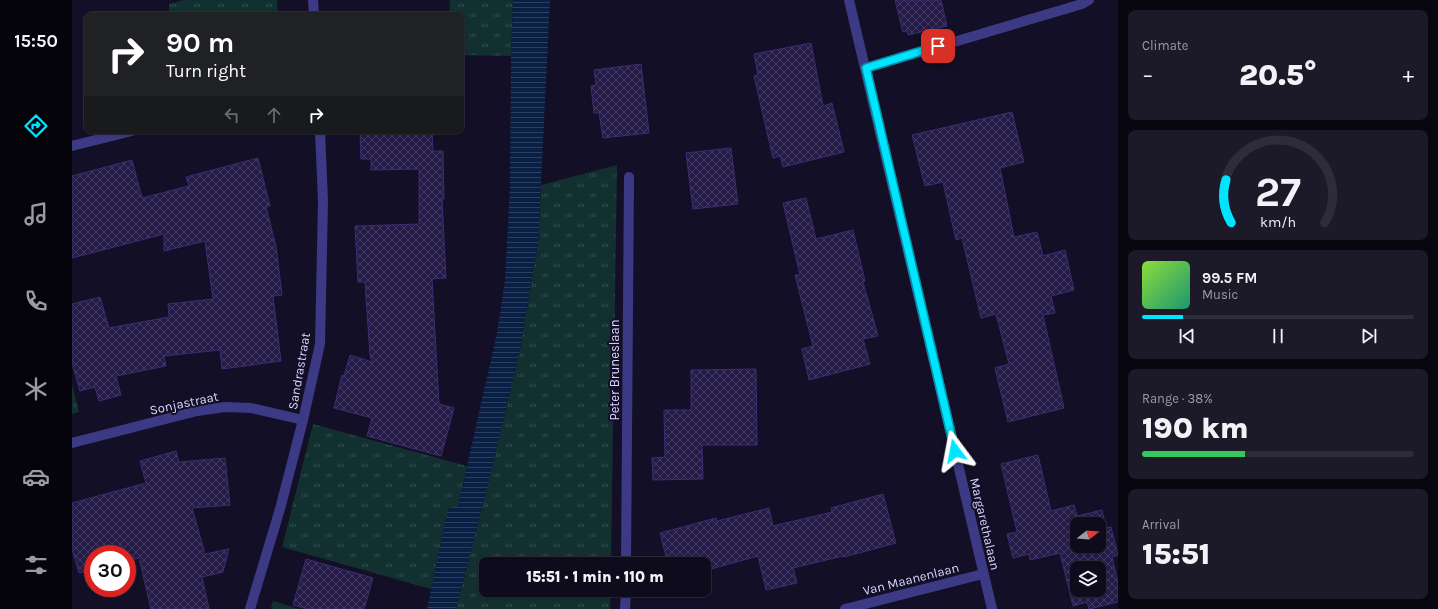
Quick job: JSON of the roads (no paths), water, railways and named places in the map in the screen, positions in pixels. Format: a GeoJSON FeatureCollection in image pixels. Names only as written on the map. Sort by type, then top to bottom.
{"type":"FeatureCollection","features":[{"type":"Feature","properties":{"kind":"street"},"geometry":{"type":"LineString","coordinates":[[313,0],[314,12]]}},
{"type":"Feature","properties":{"kind":"street","name":"Margarethalaan"},"geometry":{"type":"LineString","coordinates":[[850,0],[992,609]]}},
{"type":"Feature","properties":{"kind":"street"},"geometry":{"type":"LineString","coordinates":[[866,68],[1082,4],[1089,0]]}},
{"type":"Feature","properties":{"kind":"street"},"geometry":{"type":"LineString","coordinates":[[72,146],[120,134]]}},
{"type":"Feature","properties":{"kind":"street","name":"Sandrastraat"},"geometry":{"type":"LineString","coordinates":[[250,609],[280,510],[303,420],[320,344],[323,201],[320,134]]}},
{"type":"Feature","properties":{"kind":"street","name":"Peter Bruneslaan"},"geometry":{"type":"LineString","coordinates":[[626,557],[628,177]]}},
{"type":"Feature","properties":{"kind":"street","name":"Sonjastraat"},"geometry":{"type":"LineString","coordinates":[[72,443],[197,411],[225,407],[251,408],[303,420]]}},
{"type":"Feature","properties":{"kind":"street","name":"Van Maanenlaan"},"geometry":{"type":"LineString","coordinates":[[844,609],[983,574]]}},
{"type":"Feature","properties":{"kind":"street"},"geometry":{"type":"LineString","coordinates":[[625,609],[626,597]]}},
{"type":"Feature","properties":{"kind":"water"},"geometry":{"type":"Polygon","coordinates":[[[513,0],[550,0],[538,243],[520,349],[491,472],[456,609],[427,609],[448,509],[458,506],[497,333],[505,280],[510,187],[513,0]]]}}]}
